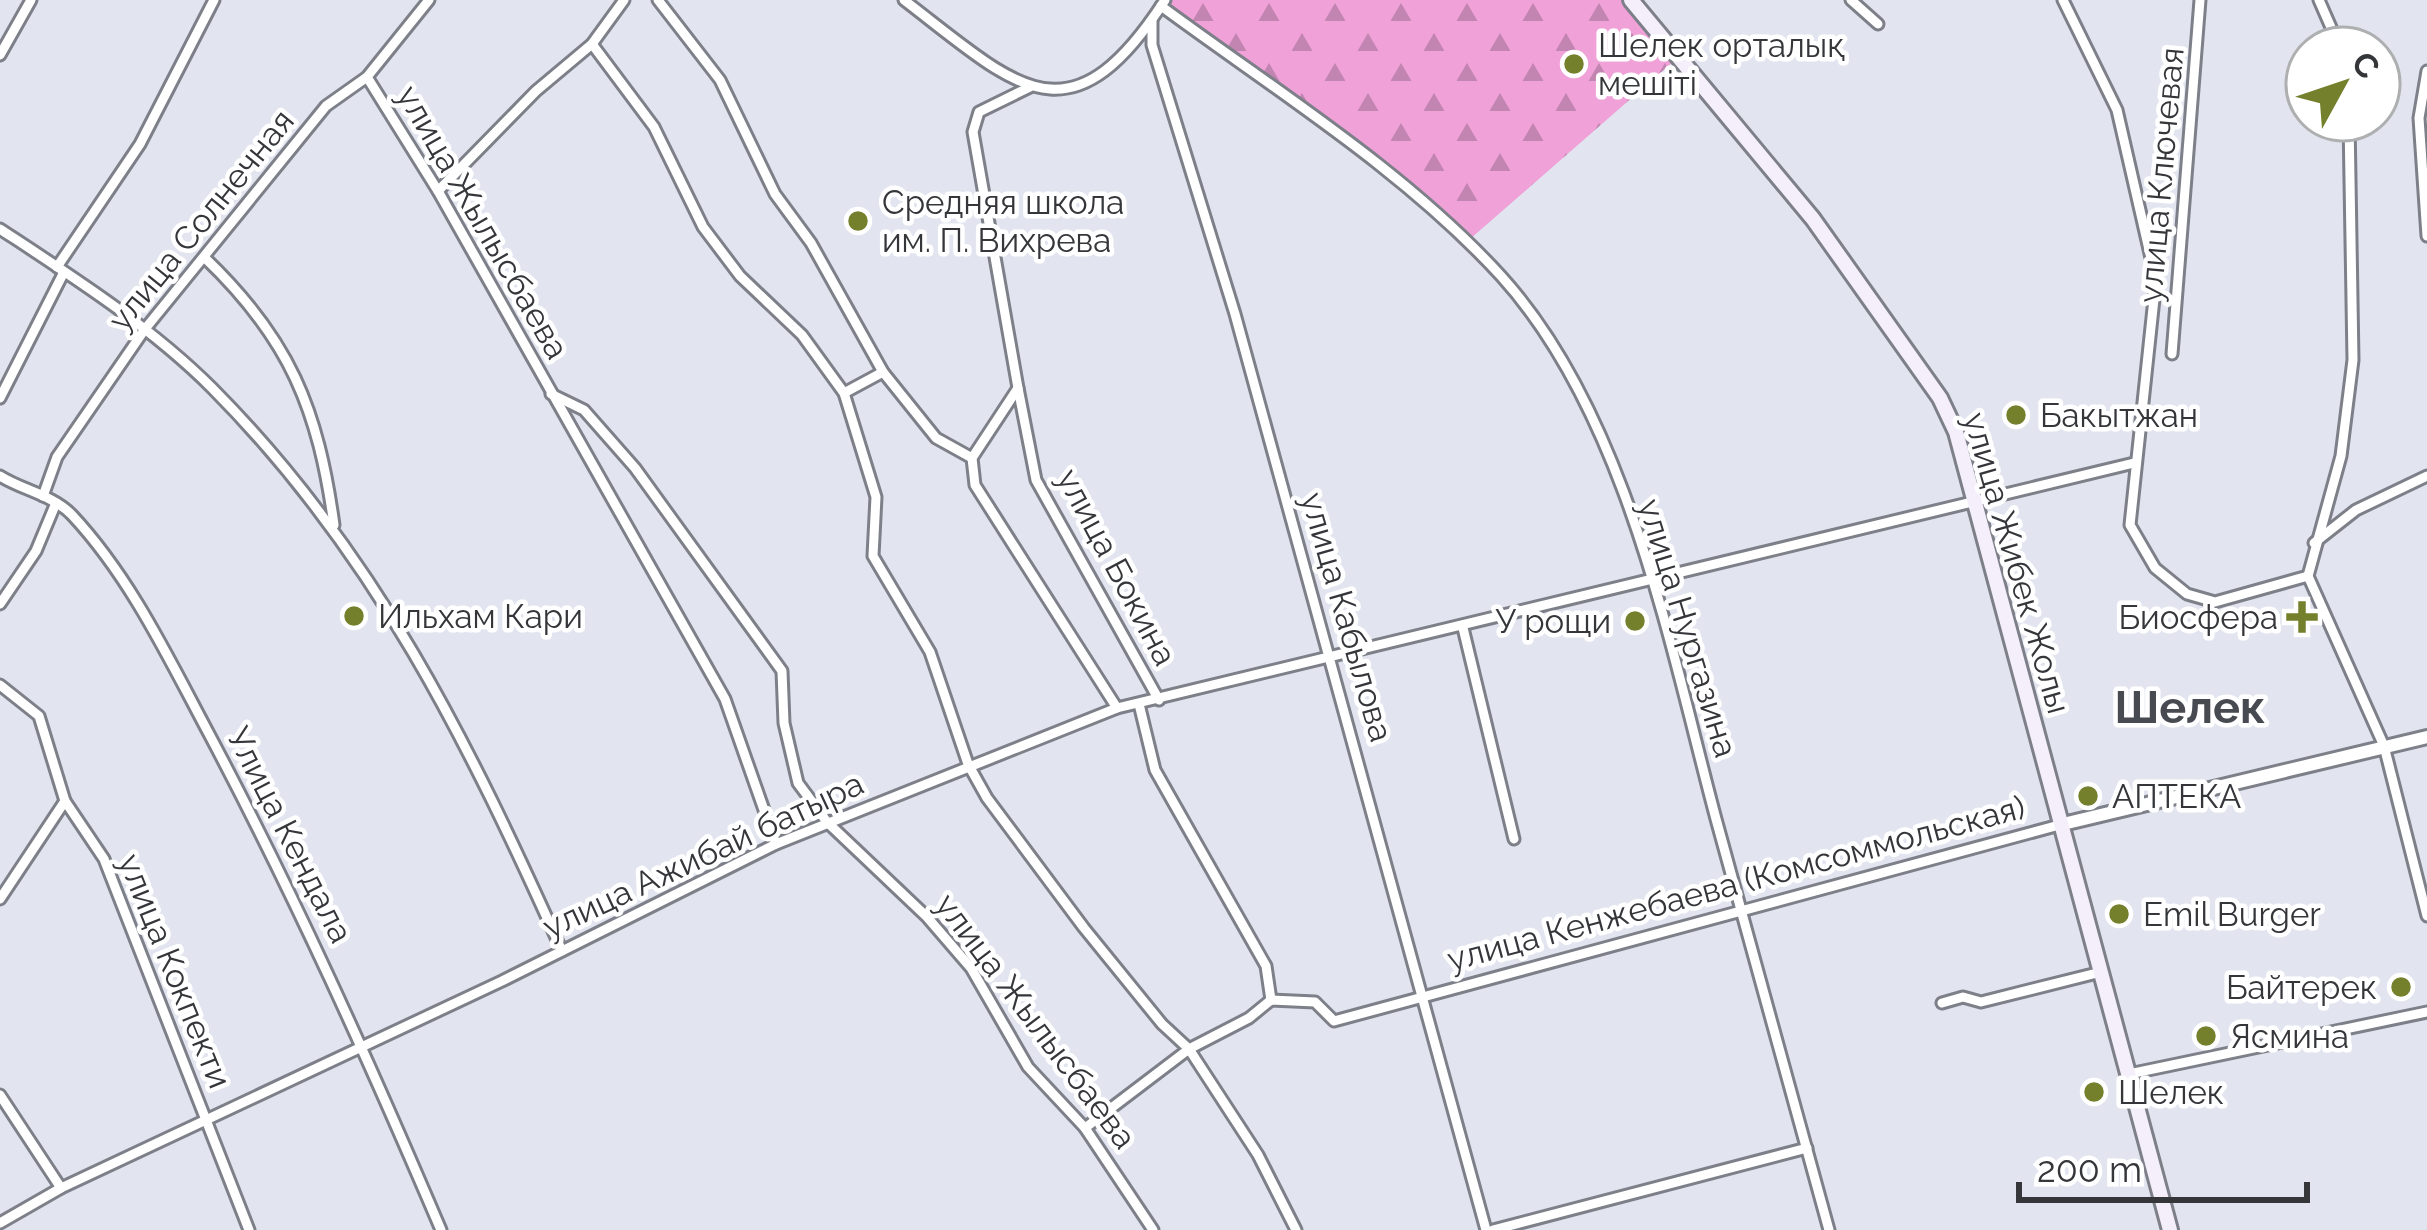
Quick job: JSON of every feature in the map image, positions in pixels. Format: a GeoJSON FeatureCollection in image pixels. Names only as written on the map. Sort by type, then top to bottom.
{"type":"FeatureCollection","features":[{"type":"Feature","properties":{"kind":"main road","name":"улица Жибек Жолы"},"geometry":{"type":"LineString","coordinates":[[1631,0],[1813,219],[1940,398],[1978,501],[2170,1230]]}},
{"type":"Feature","properties":{"kind":"street"},"geometry":{"type":"LineString","coordinates":[[0,55],[31,0]]}},
{"type":"Feature","properties":{"kind":"street"},"geometry":{"type":"LineString","coordinates":[[0,398],[61,269],[140,144],[214,0]]}},
{"type":"Feature","properties":{"kind":"street","name":"улица Солнечная"},"geometry":{"type":"LineString","coordinates":[[43,496],[57,458],[145,329],[326,106],[367,77],[429,0]]}},
{"type":"Feature","properties":{"kind":"street"},"geometry":{"type":"LineString","coordinates":[[438,191],[536,92],[592,44],[624,0]]}},
{"type":"Feature","properties":{"kind":"street"},"geometry":{"type":"LineString","coordinates":[[658,0],[720,80],[776,194],[811,244],[883,372],[936,437],[972,458],[1018,388]]}},
{"type":"Feature","properties":{"kind":"street"},"geometry":{"type":"LineString","coordinates":[[904,0],[992,68],[1030,87],[1057,92],[1099,78],[1134,47],[1159,9]]}},
{"type":"Feature","properties":{"kind":"street","name":"улица Нургазина"},"geometry":{"type":"LineString","coordinates":[[1147,0],[1423,200],[1502,277],[1545,333],[1597,433],[1654,582],[1829,1230]]}},
{"type":"Feature","properties":{"kind":"street"},"geometry":{"type":"LineString","coordinates":[[1851,0],[1878,24]]}},
{"type":"Feature","properties":{"kind":"street"},"geometry":{"type":"LineString","coordinates":[[2063,0],[2116,110],[2156,280],[2151,362],[2134,463],[2130,525],[2155,568],[2187,594],[2216,602],[2308,576]]}},
{"type":"Feature","properties":{"kind":"street","name":"улица Ключевая"},"geometry":{"type":"LineString","coordinates":[[2173,354],[2200,0]]}},
{"type":"Feature","properties":{"kind":"street","name":"улица Кабылова"},"geometry":{"type":"LineString","coordinates":[[1159,9],[1152,45],[1235,314],[1490,1230]]}},
{"type":"Feature","properties":{"kind":"street"},"geometry":{"type":"LineString","coordinates":[[592,44],[654,127],[703,227],[740,276],[802,335],[844,393],[876,503],[873,556],[930,652],[968,764],[1084,928],[1162,1024],[1189,1048],[1258,1155],[1296,1230]]}},
{"type":"Feature","properties":{"kind":"street"},"geometry":{"type":"LineString","coordinates":[[2427,71],[2419,118],[2427,236]]}},
{"type":"Feature","properties":{"kind":"street","name":"улица Жылысбаева"},"geometry":{"type":"LineString","coordinates":[[367,77],[438,191],[725,699],[776,844]]}},
{"type":"Feature","properties":{"kind":"street","name":"улица Бокина"},"geometry":{"type":"LineString","coordinates":[[1030,87],[979,112],[974,132],[1036,480],[1159,700]]}},
{"type":"Feature","properties":{"kind":"street"},"geometry":{"type":"LineString","coordinates":[[2350,144],[2353,360],[2341,456],[2308,576],[2384,746],[2427,916]]}},
{"type":"Feature","properties":{"kind":"street"},"geometry":{"type":"LineString","coordinates":[[0,230],[145,329],[212,388],[334,525],[458,728],[562,951]]}},
{"type":"Feature","properties":{"kind":"street"},"geometry":{"type":"LineString","coordinates":[[204,257],[253,308],[297,376],[319,434],[334,525]]}},
{"type":"Feature","properties":{"kind":"street"},"geometry":{"type":"LineString","coordinates":[[844,393],[883,372]]}},
{"type":"Feature","properties":{"kind":"street","name":"улица Жылысбаева"},"geometry":{"type":"LineString","coordinates":[[551,394],[584,410],[635,467],[782,671],[784,723],[798,783],[827,822],[927,916],[971,968],[1028,1067],[1085,1128],[1153,1230]]}},
{"type":"Feature","properties":{"kind":"street","name":"улица Бокина"},"geometry":{"type":"LineString","coordinates":[[972,458],[975,485],[995,522],[1117,708]]}},
{"type":"Feature","properties":{"kind":"street","name":"улица Ажибай батыра"},"geometry":{"type":"LineString","coordinates":[[0,1223],[61,1188],[363,1047],[776,844],[1117,708],[2134,463]]}},
{"type":"Feature","properties":{"kind":"street","name":"Улица Кендала"},"geometry":{"type":"LineString","coordinates":[[0,476],[56,503],[112,565],[163,647],[255,821],[363,1047],[441,1230]]}},
{"type":"Feature","properties":{"kind":"street"},"geometry":{"type":"LineString","coordinates":[[2314,543],[2356,510],[2427,476]]}},
{"type":"Feature","properties":{"kind":"street"},"geometry":{"type":"LineString","coordinates":[[0,604],[36,550],[56,503]]}},
{"type":"Feature","properties":{"kind":"street"},"geometry":{"type":"LineString","coordinates":[[1463,628],[1514,839]]}},
{"type":"Feature","properties":{"kind":"street","name":"улица Кокпекти"},"geometry":{"type":"LineString","coordinates":[[0,685],[39,716],[64,801],[104,859],[249,1230]]}},
{"type":"Feature","properties":{"kind":"street","name":"улица Бокина"},"geometry":{"type":"LineString","coordinates":[[1139,704],[1155,770],[1266,966],[1271,1000]]}},
{"type":"Feature","properties":{"kind":"street"},"geometry":{"type":"LineString","coordinates":[[2062,824],[2427,737]]}},
{"type":"Feature","properties":{"kind":"street"},"geometry":{"type":"LineString","coordinates":[[0,899],[64,801]]}},
{"type":"Feature","properties":{"kind":"street","name":"улица Кенжебаева (Комсоммольская)"},"geometry":{"type":"LineString","coordinates":[[1271,1000],[1315,1002],[1334,1021],[2062,824]]}},
{"type":"Feature","properties":{"kind":"street"},"geometry":{"type":"LineString","coordinates":[[1942,1003],[1963,997],[1982,1002],[2101,972]]}},
{"type":"Feature","properties":{"kind":"street"},"geometry":{"type":"LineString","coordinates":[[1085,1128],[1189,1048],[1249,1018],[1271,1000]]}},
{"type":"Feature","properties":{"kind":"street"},"geometry":{"type":"LineString","coordinates":[[2129,1074],[2427,1012]]}},
{"type":"Feature","properties":{"kind":"street"},"geometry":{"type":"LineString","coordinates":[[0,1096],[61,1188]]}},
{"type":"Feature","properties":{"kind":"street"},"geometry":{"type":"LineString","coordinates":[[1490,1230],[1807,1148]]}},
{"type":"Feature","properties":{"kind":"green space"},"geometry":{"type":"Polygon","coordinates":[[[1166,0],[1622,0],[1674,61],[1470,239],[1426,197],[1163,4],[1166,0]]]}},
{"type":"Feature","properties":{"kind":"place","name":"Шелек орталық мешіті"},"geometry":{"type":"Point","coordinates":[1574,64]}},
{"type":"Feature","properties":{"kind":"place","name":"Средняя школа им. П. Вихрева"},"geometry":{"type":"Point","coordinates":[858,221]}},
{"type":"Feature","properties":{"kind":"place","name":"Бакытжан"},"geometry":{"type":"Point","coordinates":[2016,415]}},
{"type":"Feature","properties":{"kind":"place","name":"Ильхам Кари"},"geometry":{"type":"Point","coordinates":[354,616]}},
{"type":"Feature","properties":{"kind":"place","name":"Биосфера"},"geometry":{"type":"Point","coordinates":[2302,617]}},
{"type":"Feature","properties":{"kind":"place","name":"У рощи"},"geometry":{"type":"Point","coordinates":[1635,621]}},
{"type":"Feature","properties":{"kind":"place","name":"АПТЕКА"},"geometry":{"type":"Point","coordinates":[2088,796]}},
{"type":"Feature","properties":{"kind":"place","name":"Emil Burger"},"geometry":{"type":"Point","coordinates":[2119,914]}},
{"type":"Feature","properties":{"kind":"place","name":"Байтерек"},"geometry":{"type":"Point","coordinates":[2401,987]}},
{"type":"Feature","properties":{"kind":"place","name":"Ясмина"},"geometry":{"type":"Point","coordinates":[2206,1036]}},
{"type":"Feature","properties":{"kind":"place","name":"Шелек"},"geometry":{"type":"Point","coordinates":[2094,1092]}},
{"type":"Feature","properties":{"kind":"district","name":"Шелек"},"geometry":{"type":"Point","coordinates":[2190,707]}}]}
